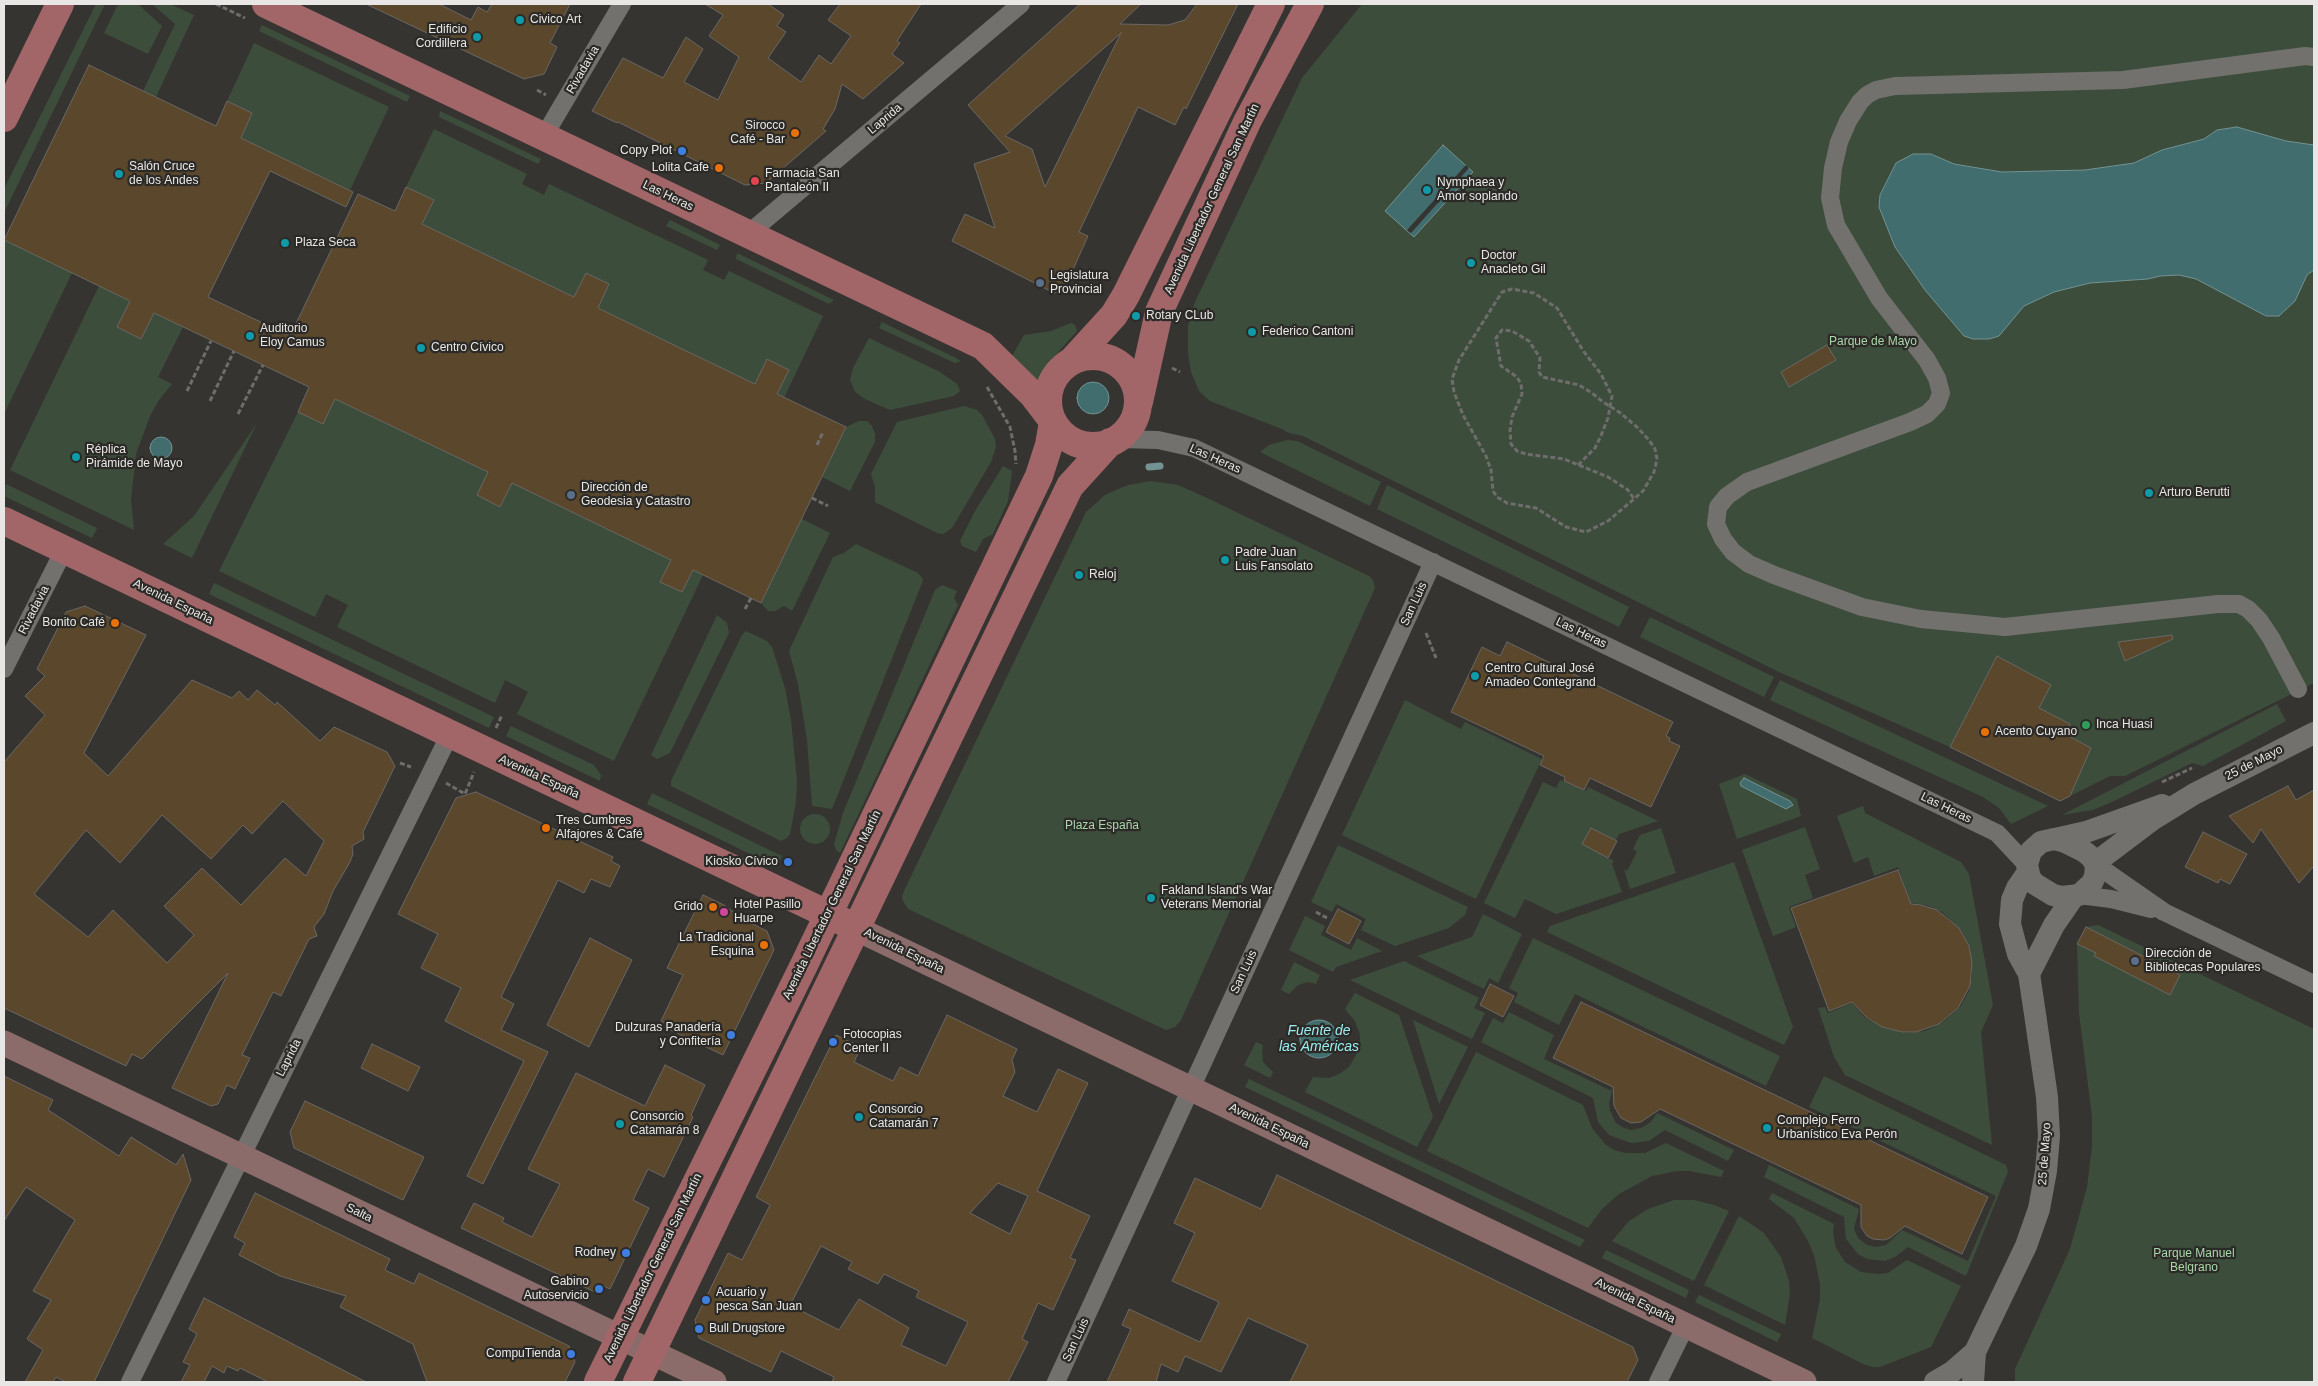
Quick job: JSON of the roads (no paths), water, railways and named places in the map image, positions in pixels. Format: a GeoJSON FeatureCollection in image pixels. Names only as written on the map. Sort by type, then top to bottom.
{"type":"FeatureCollection","features":[{"type":"Feature","properties":{"kind":"main road"},"geometry":{"type":"LineString","coordinates":[[4,118],[60,4]]}},
{"type":"Feature","properties":{"kind":"main road"},"geometry":{"type":"LineString","coordinates":[[1072,362],[1087,356],[1103,357],[1117,363],[1129,373],[1136,387],[1139,402],[1136,418],[1127,431],[1114,440],[1100,446],[1085,446],[1070,440],[1051,419],[1048,400],[1051,385],[1060,372],[1072,362],[1108,323],[1126,295],[1271,4]]}},
{"type":"Feature","properties":{"kind":"main road","name":"Avenida Libertador General San Martín"},"geometry":{"type":"LineString","coordinates":[[1139,402],[1159,312],[1247,122],[1310,4]]}},
{"type":"Feature","properties":{"kind":"main road","name":"Las Heras"},"geometry":{"type":"LineString","coordinates":[[258,12],[544,136],[983,346],[1011,372],[1051,419]]}},
{"type":"Feature","properties":{"kind":"main road","name":"Avenida Libertador General San Martín"},"geometry":{"type":"LineString","coordinates":[[598,1382],[828,915],[1036,480],[1047,452],[1051,419]]}},
{"type":"Feature","properties":{"kind":"main road"},"geometry":{"type":"LineString","coordinates":[[637,1382],[1070,486],[1114,440]]}},
{"type":"Feature","properties":{"kind":"main road","name":"Avenida España"},"geometry":{"type":"LineString","coordinates":[[4,521],[1804,1382]]}},
{"type":"Feature","properties":{"kind":"main road","name":"Salta"},"geometry":{"type":"LineString","coordinates":[[4,1043],[714,1382]]}},
{"type":"Feature","properties":{"kind":"street","name":"Rivadavia"},"geometry":{"type":"LineString","coordinates":[[544,136],[622,4]]}},
{"type":"Feature","properties":{"kind":"street","name":"Laprida"},"geometry":{"type":"LineString","coordinates":[[748,234],[1021,4]]}},
{"type":"Feature","properties":{"kind":"street"},"geometry":{"type":"LineString","coordinates":[[2298,689],[2271,638],[2259,620],[2248,609],[2239,604],[2218,604],[2005,626],[1921,619],[1862,607],[1749,564],[1733,552],[1723,539],[1716,524],[1718,507],[1727,496],[1747,482],[1910,422],[1927,414],[1937,404],[1941,392],[1937,378],[1927,360],[1879,298],[1836,225],[1830,198],[1833,168],[1839,142],[1848,121],[1860,102],[1867,95],[1876,90],[1895,86],[2123,80],[2305,56],[2314,57]]}},
{"type":"Feature","properties":{"kind":"street","name":"Las Heras"},"geometry":{"type":"LineString","coordinates":[[1114,440],[1158,440],[1194,448],[1997,832],[2027,868]]}},
{"type":"Feature","properties":{"kind":"street","name":"Rivadavia"},"geometry":{"type":"LineString","coordinates":[[4,670],[64,550]]}},
{"type":"Feature","properties":{"kind":"street","name":"San Luis"},"geometry":{"type":"LineString","coordinates":[[1056,1382],[1433,562]]}},
{"type":"Feature","properties":{"kind":"street","name":"25 de Mayo"},"geometry":{"type":"LineString","coordinates":[[2095,863],[2152,820],[2194,794],[2314,732]]}},
{"type":"Feature","properties":{"kind":"street","name":"Laprida"},"geometry":{"type":"LineString","coordinates":[[130,1382],[450,734]]}},
{"type":"Feature","properties":{"kind":"street","name":"25 de Mayo"},"geometry":{"type":"LineString","coordinates":[[2054,839],[2086,832],[2194,794]]}},
{"type":"Feature","properties":{"kind":"street"},"geometry":{"type":"LineString","coordinates":[[2164,912],[2111,899],[2076,895],[2062,897],[2044,890],[2035,884],[2027,868],[2031,852],[2035,846],[2048,840],[2054,839],[2065,842],[2085,852],[2095,863],[2164,912],[2314,984]]}},
{"type":"Feature","properties":{"kind":"street"},"geometry":{"type":"LineString","coordinates":[[2029,974],[2054,925],[2076,895],[2092,883],[2097,870],[2095,863]]}},
{"type":"Feature","properties":{"kind":"street","name":"25 de Mayo"},"geometry":{"type":"LineString","coordinates":[[1973,1382],[1975,1352],[2026,1246],[2039,1209],[2046,1171],[2049,1136],[2047,1097],[2029,974],[2018,954],[2010,924],[2012,900],[2027,868]]}},
{"type":"Feature","properties":{"kind":"street"},"geometry":{"type":"LineString","coordinates":[[1658,1382],[1686,1325]]}},
{"type":"Feature","properties":{"kind":"street","name":"25 de Mayo"},"geometry":{"type":"LineString","coordinates":[[1935,1382],[1952,1372],[1975,1352]]}},
{"type":"Feature","properties":{"kind":"water"},"geometry":{"type":"Polygon","coordinates":[[[2237,127],[2286,141],[2314,145],[2314,270],[2307,275],[2295,301],[2279,316],[2266,316],[2196,279],[2179,275],[2160,276],[2148,279],[2090,283],[2054,292],[2024,306],[1999,336],[1989,339],[1973,339],[1964,336],[1925,290],[1895,247],[1879,207],[1880,195],[1896,163],[1913,154],[1931,154],[1954,164],[2002,172],[2085,170],[2134,163],[2162,150],[2204,139],[2217,130],[2237,127]]]}},
{"type":"Feature","properties":{"kind":"water"},"geometry":{"type":"Polygon","coordinates":[[[1443,145],[1473,172],[1414,237],[1385,211],[1443,145]]]}},
{"type":"Feature","properties":{"kind":"water"},"geometry":{"type":"Polygon","coordinates":[[[1093,382],[1099,383],[1104,387],[1108,392],[1108,404],[1104,409],[1099,413],[1093,414],[1087,413],[1082,409],[1078,404],[1077,398],[1078,392],[1082,387],[1087,383],[1093,382]]]}},
{"type":"Feature","properties":{"kind":"water"},"geometry":{"type":"Polygon","coordinates":[[[161,437],[169,440],[172,448],[169,456],[161,459],[153,456],[150,448],[153,440],[161,437]]]}},
{"type":"Feature","properties":{"kind":"water"},"geometry":{"type":"Polygon","coordinates":[[[1744,778],[1790,801],[1793,805],[1786,809],[1741,786],[1740,783],[1744,778]]]}},
{"type":"Feature","properties":{"kind":"water","name":"Fuente de las Américas"},"geometry":{"type":"Polygon","coordinates":[[[1319,1020],[1333,1025],[1338,1039],[1333,1053],[1319,1058],[1305,1053],[1300,1039],[1305,1025],[1319,1020]]]}},
{"type":"Feature","properties":{"kind":"waterway"},"geometry":{"type":"LineString","coordinates":[[1149,467],[1160,466]]}},
{"type":"Feature","properties":{"kind":"place","name":"Civico Art"},"geometry":{"type":"Point","coordinates":[520,20]}},
{"type":"Feature","properties":{"kind":"place","name":"Edificio Cordillera"},"geometry":{"type":"Point","coordinates":[477,37]}},
{"type":"Feature","properties":{"kind":"place","name":"Sirocco Café - Bar"},"geometry":{"type":"Point","coordinates":[795,133]}},
{"type":"Feature","properties":{"kind":"place","name":"Copy Plot"},"geometry":{"type":"Point","coordinates":[682,151]}},
{"type":"Feature","properties":{"kind":"place","name":"Lolita Cafe"},"geometry":{"type":"Point","coordinates":[719,168]}},
{"type":"Feature","properties":{"kind":"place","name":"Salón Cruce de los Andes"},"geometry":{"type":"Point","coordinates":[119,174]}},
{"type":"Feature","properties":{"kind":"place","name":"Farmacia San Pantaleón II"},"geometry":{"type":"Point","coordinates":[755,181]}},
{"type":"Feature","properties":{"kind":"place","name":"Nymphaea y Amor soplando"},"geometry":{"type":"Point","coordinates":[1427,190]}},
{"type":"Feature","properties":{"kind":"place","name":"Plaza Seca"},"geometry":{"type":"Point","coordinates":[285,243]}},
{"type":"Feature","properties":{"kind":"place","name":"Doctor Anacleto Gil"},"geometry":{"type":"Point","coordinates":[1471,263]}},
{"type":"Feature","properties":{"kind":"place","name":"Legislatura Provincial"},"geometry":{"type":"Point","coordinates":[1040,283]}},
{"type":"Feature","properties":{"kind":"place","name":"Rotary CLub"},"geometry":{"type":"Point","coordinates":[1136,316]}},
{"type":"Feature","properties":{"kind":"place","name":"Federico Cantoni"},"geometry":{"type":"Point","coordinates":[1252,332]}},
{"type":"Feature","properties":{"kind":"place","name":"Auditorio Eloy Camus"},"geometry":{"type":"Point","coordinates":[250,336]}},
{"type":"Feature","properties":{"kind":"place","name":"Centro Cívico"},"geometry":{"type":"Point","coordinates":[421,348]}},
{"type":"Feature","properties":{"kind":"place","name":"Réplica Pirámide de Mayo"},"geometry":{"type":"Point","coordinates":[76,457]}},
{"type":"Feature","properties":{"kind":"place","name":"Arturo Berutti"},"geometry":{"type":"Point","coordinates":[2149,493]}},
{"type":"Feature","properties":{"kind":"place","name":"Dirección de Geodesia y Catastro"},"geometry":{"type":"Point","coordinates":[571,495]}},
{"type":"Feature","properties":{"kind":"place","name":"Padre Juan Luis Fansolato"},"geometry":{"type":"Point","coordinates":[1225,560]}},
{"type":"Feature","properties":{"kind":"place","name":"Reloj"},"geometry":{"type":"Point","coordinates":[1079,575]}},
{"type":"Feature","properties":{"kind":"place","name":"Bonito Café"},"geometry":{"type":"Point","coordinates":[115,623]}},
{"type":"Feature","properties":{"kind":"place","name":"Centro Cultural José Amadeo Contegrand"},"geometry":{"type":"Point","coordinates":[1475,676]}},
{"type":"Feature","properties":{"kind":"place","name":"Inca Huasi"},"geometry":{"type":"Point","coordinates":[2086,725]}},
{"type":"Feature","properties":{"kind":"place","name":"Acento Cuyano"},"geometry":{"type":"Point","coordinates":[1985,732]}},
{"type":"Feature","properties":{"kind":"place","name":"Tres Cumbres Alfajores & Café"},"geometry":{"type":"Point","coordinates":[546,828]}},
{"type":"Feature","properties":{"kind":"place","name":"Kiosko Cívico"},"geometry":{"type":"Point","coordinates":[788,862]}},
{"type":"Feature","properties":{"kind":"place","name":"Fakland Island's War Veterans Memorial"},"geometry":{"type":"Point","coordinates":[1151,898]}},
{"type":"Feature","properties":{"kind":"place","name":"Grido"},"geometry":{"type":"Point","coordinates":[713,907]}},
{"type":"Feature","properties":{"kind":"place","name":"Hotel Pasillo Huarpe"},"geometry":{"type":"Point","coordinates":[724,912]}},
{"type":"Feature","properties":{"kind":"place","name":"La Tradicional Esquina"},"geometry":{"type":"Point","coordinates":[764,945]}},
{"type":"Feature","properties":{"kind":"place","name":"Dirección de Bibliotecas Populares"},"geometry":{"type":"Point","coordinates":[2135,961]}},
{"type":"Feature","properties":{"kind":"place","name":"Dulzuras Panadería y Confitería"},"geometry":{"type":"Point","coordinates":[731,1035]}},
{"type":"Feature","properties":{"kind":"place","name":"Fotocopias Center II"},"geometry":{"type":"Point","coordinates":[833,1042]}},
{"type":"Feature","properties":{"kind":"place","name":"Consorcio Catamarán 7"},"geometry":{"type":"Point","coordinates":[859,1117]}},
{"type":"Feature","properties":{"kind":"place","name":"Consorcio Catamarán 8"},"geometry":{"type":"Point","coordinates":[620,1124]}},
{"type":"Feature","properties":{"kind":"place","name":"Complejo Ferro Urbanístico Eva Perón"},"geometry":{"type":"Point","coordinates":[1767,1128]}},
{"type":"Feature","properties":{"kind":"place","name":"Rodney"},"geometry":{"type":"Point","coordinates":[626,1253]}},
{"type":"Feature","properties":{"kind":"place","name":"Gabino Autoservicio"},"geometry":{"type":"Point","coordinates":[599,1289]}},
{"type":"Feature","properties":{"kind":"place","name":"Acuario y pesca San Juan"},"geometry":{"type":"Point","coordinates":[706,1300]}},
{"type":"Feature","properties":{"kind":"place","name":"Bull Drugstore"},"geometry":{"type":"Point","coordinates":[699,1329]}},
{"type":"Feature","properties":{"kind":"place","name":"CompuTienda"},"geometry":{"type":"Point","coordinates":[571,1354]}},
{"type":"Feature","properties":{"kind":"park label","name":"Parque de Mayo"},"geometry":{"type":"Point","coordinates":[1873,342]}},
{"type":"Feature","properties":{"kind":"park label","name":"Plaza España"},"geometry":{"type":"Point","coordinates":[1102,826]}},
{"type":"Feature","properties":{"kind":"park label","name":"Parque Manuel Belgrano"},"geometry":{"type":"Point","coordinates":[2194,1261]}}]}
